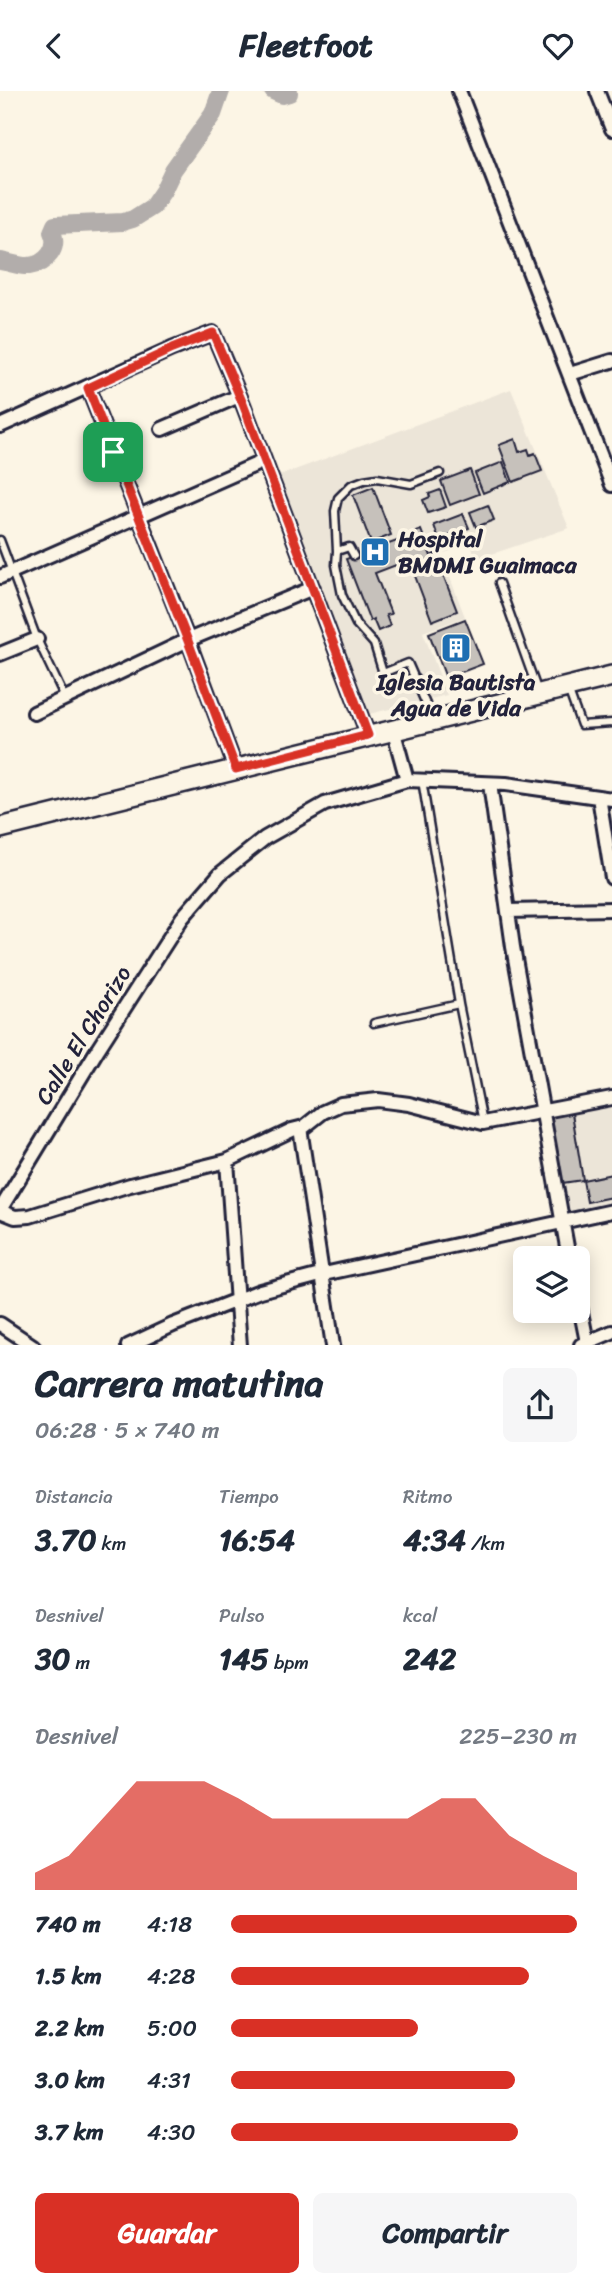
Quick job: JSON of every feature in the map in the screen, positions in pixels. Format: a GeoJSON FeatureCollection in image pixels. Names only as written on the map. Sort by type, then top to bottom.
{"type":"FeatureCollection","features":[{"type":"Feature","properties":{"kind":"main road"},"geometry":{"type":"LineString","coordinates":[[0,828],[612,676]]}},
{"type":"Feature","properties":{"kind":"street"},"geometry":{"type":"LineString","coordinates":[[458,91],[612,485]]}},
{"type":"Feature","properties":{"kind":"street"},"geometry":{"type":"LineString","coordinates":[[597,91],[612,129]]}},
{"type":"Feature","properties":{"kind":"street"},"geometry":{"type":"LineString","coordinates":[[0,426],[213,333],[368,735]]}},
{"type":"Feature","properties":{"kind":"street"},"geometry":{"type":"LineString","coordinates":[[570,374],[612,361]]}},
{"type":"Feature","properties":{"kind":"street"},"geometry":{"type":"LineString","coordinates":[[88,388],[236,769]]}},
{"type":"Feature","properties":{"kind":"street"},"geometry":{"type":"LineString","coordinates":[[162,429],[239,396]]}},
{"type":"Feature","properties":{"kind":"street"},"geometry":{"type":"LineString","coordinates":[[6,574],[264,461]]}},
{"type":"Feature","properties":{"kind":"street"},"geometry":{"type":"LineString","coordinates":[[34,713],[188,641],[313,588]]}},
{"type":"Feature","properties":{"kind":"street"},"geometry":{"type":"LineString","coordinates":[[0,654],[37,639]]}},
{"type":"Feature","properties":{"kind":"street"},"geometry":{"type":"LineString","coordinates":[[393,729],[408,780]]}},
{"type":"Feature","properties":{"kind":"street","name":"Calle El Chorizo"},"geometry":{"type":"LineString","coordinates":[[0,1210],[98,1048],[182,918],[219,874],[265,838],[325,804],[408,780],[437,779],[506,784],[606,798]]}},
{"type":"Feature","properties":{"kind":"street"},"geometry":{"type":"LineString","coordinates":[[490,784],[508,911],[566,1246]]}},
{"type":"Feature","properties":{"kind":"street"},"geometry":{"type":"LineString","coordinates":[[606,798],[612,878]]}},
{"type":"Feature","properties":{"kind":"street"},"geometry":{"type":"LineString","coordinates":[[508,911],[612,909]]}},
{"type":"Feature","properties":{"kind":"street"},"geometry":{"type":"LineString","coordinates":[[0,1210],[15,1217],[30,1216],[130,1185],[227,1161],[300,1128],[323,1112],[341,1104],[378,1100],[409,1104],[484,1122],[612,1098]]}},
{"type":"Feature","properties":{"kind":"street"},"geometry":{"type":"LineString","coordinates":[[300,1128],[333,1345]]}},
{"type":"Feature","properties":{"kind":"street"},"geometry":{"type":"LineString","coordinates":[[227,1161],[240,1345]]}},
{"type":"Feature","properties":{"kind":"street"},"geometry":{"type":"LineString","coordinates":[[130,1345],[260,1291],[324,1274],[612,1211]]}},
{"type":"Feature","properties":{"kind":"street"},"geometry":{"type":"LineString","coordinates":[[581,1323],[584,1344],[612,1332]]}},
{"type":"Feature","properties":{"kind":"street"},"geometry":{"type":"LineString","coordinates":[[0,1324],[32,1345]]}},
{"type":"Feature","properties":{"kind":"lane"},"geometry":{"type":"LineString","coordinates":[[432,720],[408,663],[383,673],[374,644],[356,624],[342,595],[336,565],[338,551],[335,511],[338,498],[352,485],[365,480],[377,478],[411,484],[439,473]]}},
{"type":"Feature","properties":{"kind":"lane"},"geometry":{"type":"LineString","coordinates":[[0,540],[6,574],[65,698]]}},
{"type":"Feature","properties":{"kind":"lane"},"geometry":{"type":"LineString","coordinates":[[338,551],[349,547],[354,556]]}},
{"type":"Feature","properties":{"kind":"lane"},"geometry":{"type":"LineString","coordinates":[[499,583],[538,694]]}},
{"type":"Feature","properties":{"kind":"lane"},"geometry":{"type":"LineString","coordinates":[[568,687],[581,725],[612,723]]}},
{"type":"Feature","properties":{"kind":"lane"},"geometry":{"type":"LineString","coordinates":[[422,780],[459,1004],[484,1122]]}},
{"type":"Feature","properties":{"kind":"lane"},"geometry":{"type":"LineString","coordinates":[[373,1023],[459,1004]]}},
{"type":"Feature","properties":{"kind":"shaded area","name":"Hospital BMDMI Guaimaca"},"geometry":{"type":"Polygon","coordinates":[[[511,389],[569,528],[477,559],[470,544],[441,554],[465,617],[423,632],[447,695],[369,714],[276,477],[511,389]]]}},
{"type":"Feature","properties":{"kind":"shaded area"},"geometry":{"type":"Polygon","coordinates":[[[612,1101],[612,1206],[564,1215],[550,1116],[612,1101]]]}},
{"type":"Feature","properties":{"kind":"building"},"geometry":{"type":"Polygon","coordinates":[[[515,439],[519,452],[528,449],[530,455],[535,453],[542,471],[513,482],[499,445],[515,439]]]}},
{"type":"Feature","properties":{"kind":"building"},"geometry":{"type":"Polygon","coordinates":[[[503,462],[510,482],[483,493],[475,473],[503,462]]]}},
{"type":"Feature","properties":{"kind":"building"},"geometry":{"type":"Polygon","coordinates":[[[470,470],[479,494],[450,505],[441,481],[470,470]]]}},
{"type":"Feature","properties":{"kind":"building"},"geometry":{"type":"Polygon","coordinates":[[[373,487],[391,535],[371,543],[353,495],[373,487]]]}},
{"type":"Feature","properties":{"kind":"building"},"geometry":{"type":"Polygon","coordinates":[[[440,490],[446,507],[428,513],[423,500],[430,497],[429,494],[440,490]]]}},
{"type":"Feature","properties":{"kind":"building"},"geometry":{"type":"Polygon","coordinates":[[[488,505],[494,520],[476,527],[470,512],[488,505]]]}},
{"type":"Feature","properties":{"kind":"building"},"geometry":{"type":"Polygon","coordinates":[[[463,514],[469,528],[439,540],[434,525],[463,514]]]}},
{"type":"Feature","properties":{"kind":"building"},"geometry":{"type":"Polygon","coordinates":[[[421,530],[431,556],[435,554],[457,611],[432,621],[409,560],[375,573],[391,614],[386,615],[390,626],[378,631],[373,619],[370,621],[346,559],[421,530]]]}},
{"type":"Feature","properties":{"kind":"building","name":"Iglesia Bautista Agua de Vida"},"geometry":{"type":"Polygon","coordinates":[[[465,619],[483,664],[446,678],[429,633],[465,619]]]}},
{"type":"Feature","properties":{"kind":"building"},"geometry":{"type":"Polygon","coordinates":[[[572,1113],[583,1180],[562,1183],[551,1117],[572,1113]]]}},
{"type":"Feature","properties":{"kind":"building"},"geometry":{"type":"Polygon","coordinates":[[[612,1174],[612,1197],[587,1202],[583,1180],[612,1174]]]}},
{"type":"Feature","properties":{"kind":"waterway"},"geometry":{"type":"LineString","coordinates":[[0,261],[26,266],[46,259],[53,249],[52,232],[55,225],[123,222],[152,207],[173,170],[213,114],[221,91]]}},
{"type":"Feature","properties":{"kind":"waterway"},"geometry":{"type":"LineString","coordinates":[[273,91],[282,95],[289,91]]}},
{"type":"Feature","properties":{"kind":"place","name":"Hospital BMDMI Guaimaca"},"geometry":{"type":"Point","coordinates":[375,552]}},
{"type":"Feature","properties":{"kind":"place","name":"Iglesia Bautista Agua de Vida"},"geometry":{"type":"Point","coordinates":[456,648]}},
{"type":"Feature","properties":{"kind":"route"},"geometry":{"type":"LineString","coordinates":[[213,333],[243,404],[368,735],[236,769],[113,452],[88,388],[213,333]]}}]}
